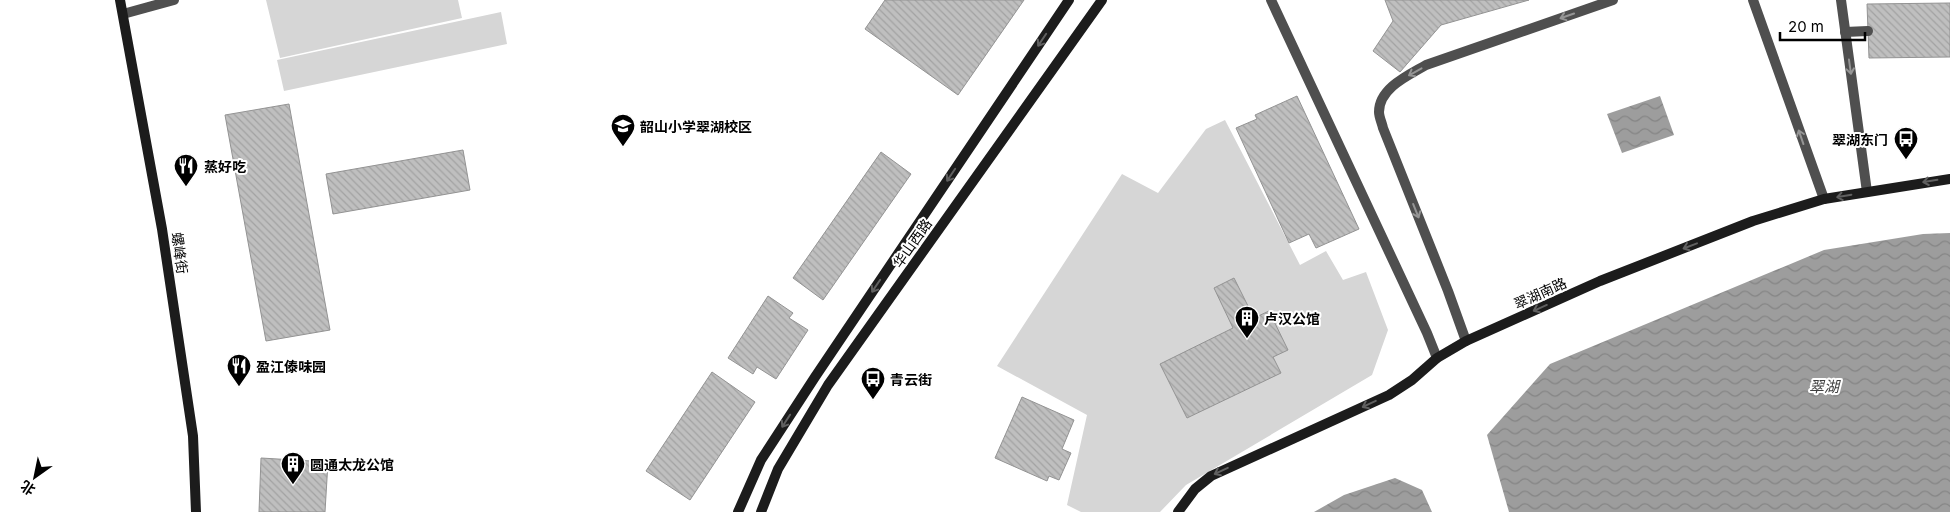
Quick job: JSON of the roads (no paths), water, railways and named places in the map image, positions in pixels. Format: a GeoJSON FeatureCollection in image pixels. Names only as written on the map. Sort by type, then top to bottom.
{"type":"FeatureCollection","features":[{"type":"Feature","properties":{"kind":"street","name":"螺峰街"},"geometry":{"type":"LineString","coordinates":[[120,0],[162,228],[193,436],[196,512]]}},
{"type":"Feature","properties":{"kind":"street"},"geometry":{"type":"LineString","coordinates":[[123,14],[174,0]]}},
{"type":"Feature","properties":{"kind":"street","name":"华山西路"},"geometry":{"type":"LineString","coordinates":[[738,512],[761,460],[777,435],[1069,0]]}},
{"type":"Feature","properties":{"kind":"street","name":"华山西路"},"geometry":{"type":"LineString","coordinates":[[761,512],[778,469],[828,385],[1102,0]]}},
{"type":"Feature","properties":{"kind":"street"},"geometry":{"type":"LineString","coordinates":[[1272,0],[1438,358]]}},
{"type":"Feature","properties":{"kind":"street"},"geometry":{"type":"LineString","coordinates":[[1466,341],[1383,128],[1379,112],[1383,100],[1388,90],[1405,77],[1426,65],[1613,0]]}},
{"type":"Feature","properties":{"kind":"street"},"geometry":{"type":"LineString","coordinates":[[1753,0],[1824,199]]}},
{"type":"Feature","properties":{"kind":"street"},"geometry":{"type":"LineString","coordinates":[[1841,0],[1867,192]]}},
{"type":"Feature","properties":{"kind":"street"},"geometry":{"type":"LineString","coordinates":[[1845,32],[1868,31]]}},
{"type":"Feature","properties":{"kind":"street","name":"翠湖南路"},"geometry":{"type":"LineString","coordinates":[[1178,512],[1195,489],[1210,476],[1389,395],[1412,380],[1438,358],[1466,341],[1600,281],[1753,221],[1824,199],[1950,179]]}},
{"type":"Feature","properties":{"kind":"water"},"geometry":{"type":"Polygon","coordinates":[[[1660,96],[1674,135],[1622,153],[1607,114],[1660,96]]]}},
{"type":"Feature","properties":{"kind":"water","name":"翠湖"},"geometry":{"type":"Polygon","coordinates":[[[1950,233],[1950,512],[1509,512],[1487,435],[1550,364],[1824,250],[1923,234],[1950,233]]]}},
{"type":"Feature","properties":{"kind":"water"},"geometry":{"type":"Polygon","coordinates":[[[1395,478],[1422,490],[1432,512],[1314,512],[1344,495],[1395,478]]]}},
{"type":"Feature","properties":{"kind":"place","name":"韶山小学翠湖校区"},"geometry":{"type":"Point","coordinates":[623,147]}},
{"type":"Feature","properties":{"kind":"place","name":"翠湖东门"},"geometry":{"type":"Point","coordinates":[1906,160]}},
{"type":"Feature","properties":{"kind":"place","name":"蒸好吃"},"geometry":{"type":"Point","coordinates":[186,187]}},
{"type":"Feature","properties":{"kind":"place","name":"卢汉公馆"},"geometry":{"type":"Point","coordinates":[1247,339]}},
{"type":"Feature","properties":{"kind":"place","name":"盈江傣味园"},"geometry":{"type":"Point","coordinates":[239,387]}},
{"type":"Feature","properties":{"kind":"place","name":"青云街"},"geometry":{"type":"Point","coordinates":[873,400]}},
{"type":"Feature","properties":{"kind":"place","name":"圆通太龙公馆"},"geometry":{"type":"Point","coordinates":[293,485]}}]}
